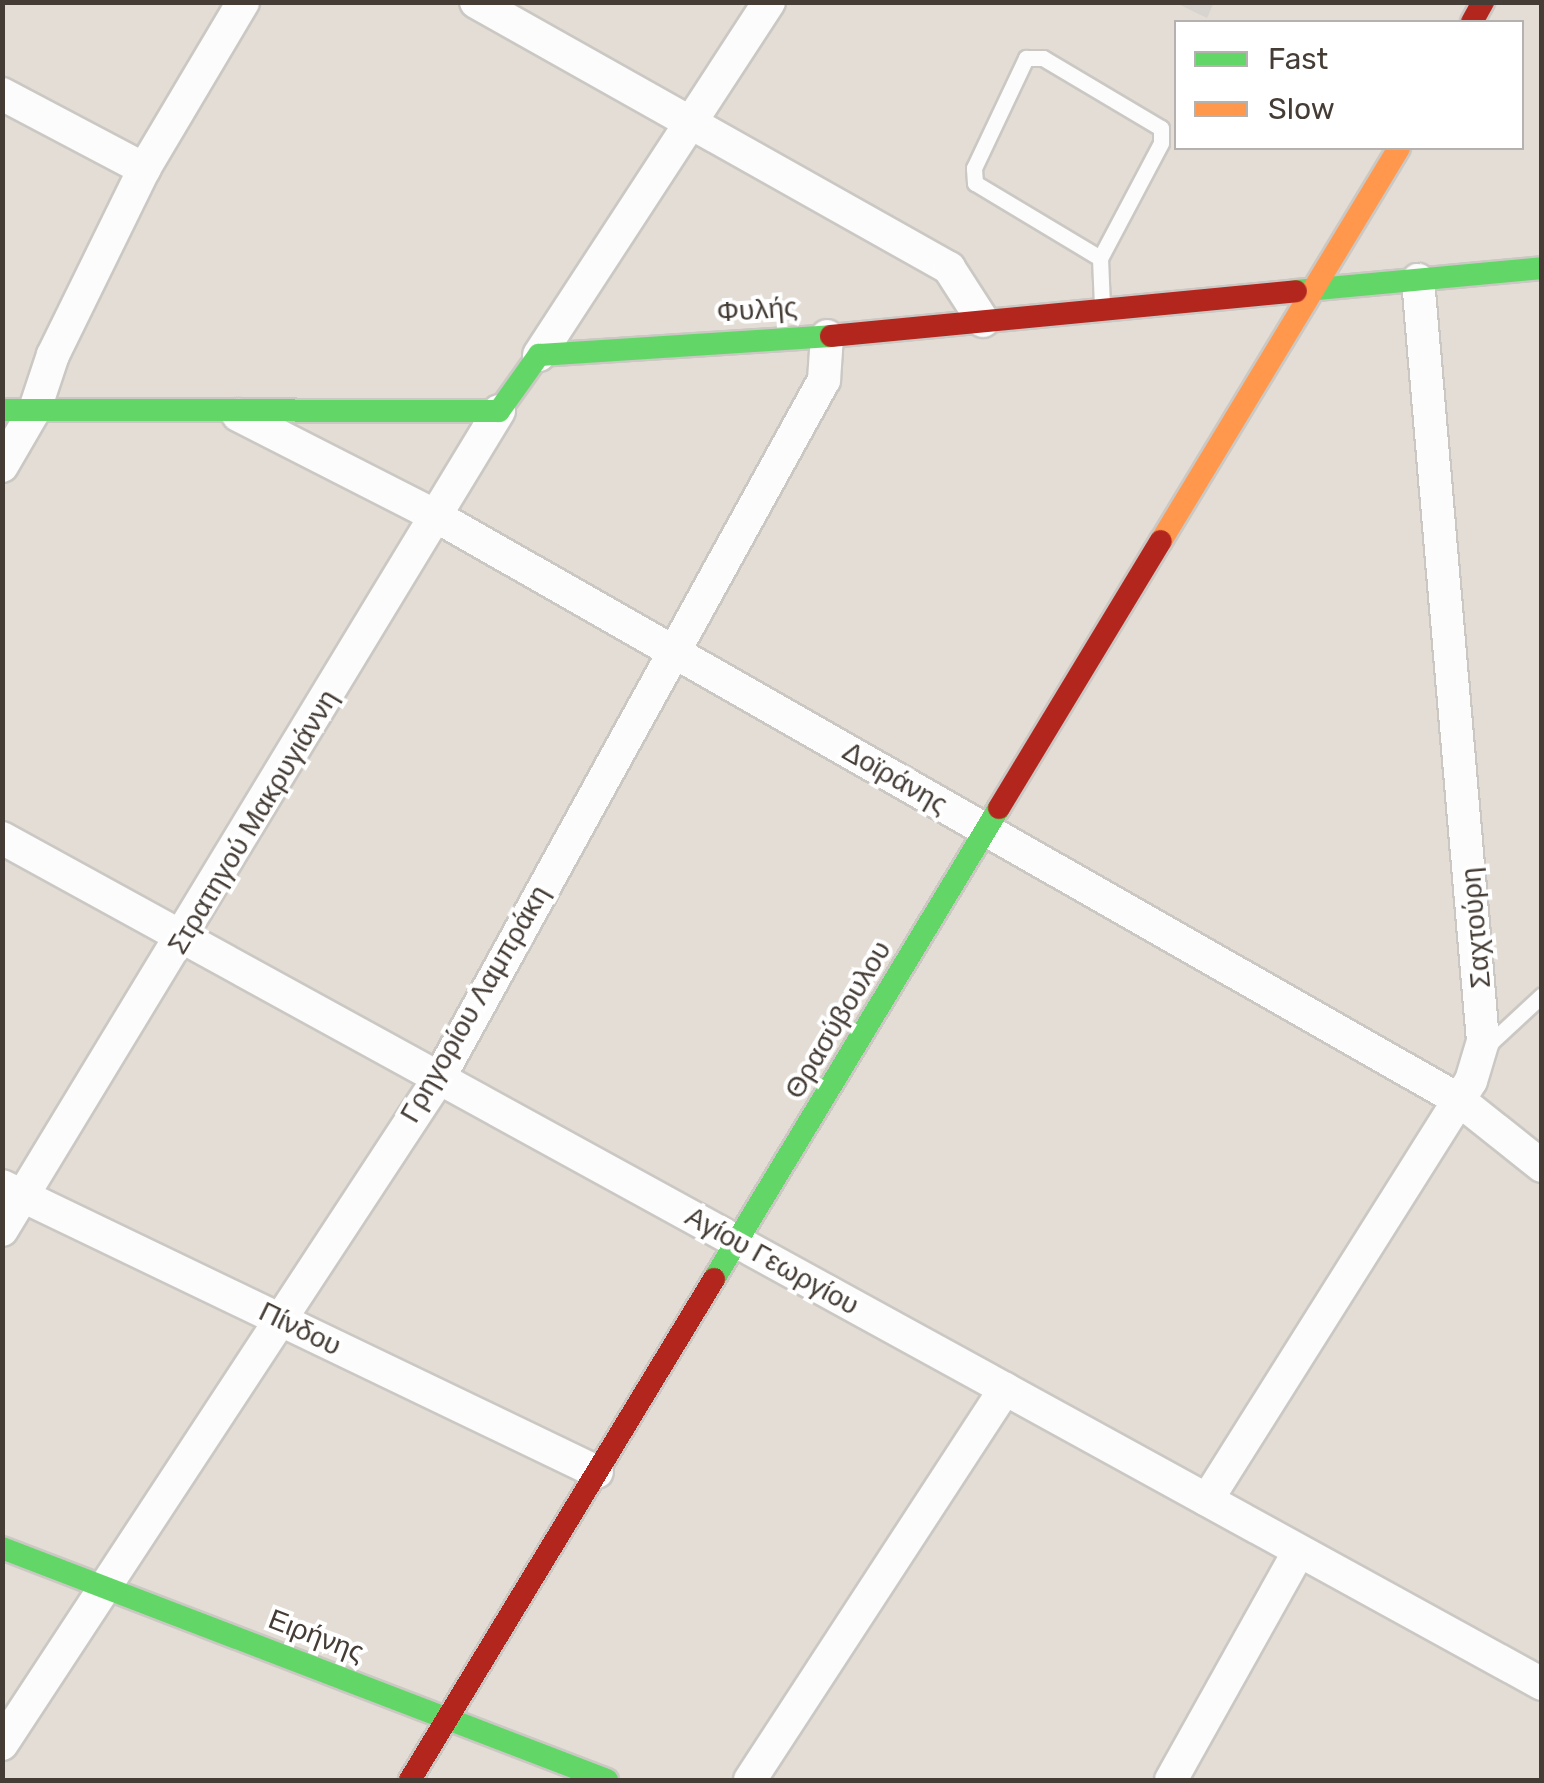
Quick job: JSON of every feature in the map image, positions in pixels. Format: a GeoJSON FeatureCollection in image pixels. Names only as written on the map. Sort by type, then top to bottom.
{"type":"FeatureCollection","features":[{"type":"Feature","properties":{"kind":"street"},"geometry":{"type":"LineString","coordinates":[[2,466],[19,410],[53,355],[144,169],[243,2]]}},
{"type":"Feature","properties":{"kind":"street"},"geometry":{"type":"LineString","coordinates":[[476,2],[949,268],[984,321]]}},
{"type":"Feature","properties":{"kind":"street"},"geometry":{"type":"LineString","coordinates":[[19,410],[499,411],[694,124],[769,2]]}},
{"type":"Feature","properties":{"kind":"street"},"geometry":{"type":"LineString","coordinates":[[2,94],[144,169]]}},
{"type":"Feature","properties":{"kind":"street","name":"Θρασύβουλου"},"geometry":{"type":"LineString","coordinates":[[410,1780],[1398,150]]}},
{"type":"Feature","properties":{"kind":"street","name":"Φυλής"},"geometry":{"type":"LineString","coordinates":[[539,355],[826,336],[1542,268]]}},
{"type":"Feature","properties":{"kind":"street","name":"Σαχτούρη"},"geometry":{"type":"LineString","coordinates":[[1207,1500],[1459,1100],[1481,1051],[1483,1000],[1418,280]]}},
{"type":"Feature","properties":{"kind":"street","name":"Γρηγορίου Λαμπράκη"},"geometry":{"type":"LineString","coordinates":[[2,1744],[109,1588],[277,1318],[439,1078],[670,650],[824,380],[826,336]]}},
{"type":"Feature","properties":{"kind":"street","name":"Στρατηγού Μακρυγιάννη"},"geometry":{"type":"LineString","coordinates":[[2,1230],[13,1191],[184,938],[499,411]]}},
{"type":"Feature","properties":{"kind":"street","name":"Δοϊράνης"},"geometry":{"type":"LineString","coordinates":[[234,412],[434,514],[1459,1100],[1542,1166]]}},
{"type":"Feature","properties":{"kind":"street","name":"Αγίου Γεωργίου"},"geometry":{"type":"LineString","coordinates":[[2,838],[1542,1684]]}},
{"type":"Feature","properties":{"kind":"street","name":"Πίνδου"},"geometry":{"type":"LineString","coordinates":[[13,1191],[597,1472]]}},
{"type":"Feature","properties":{"kind":"street"},"geometry":{"type":"LineString","coordinates":[[750,1780],[1005,1389]]}},
{"type":"Feature","properties":{"kind":"street","name":"Ειρήνης"},"geometry":{"type":"LineString","coordinates":[[2,1548],[607,1780]]}},
{"type":"Feature","properties":{"kind":"street"},"geometry":{"type":"LineString","coordinates":[[1170,1780],[1299,1551]]}},
{"type":"Feature","properties":{"kind":"lane"},"geometry":{"type":"LineString","coordinates":[[1100,258],[975,183],[974,168],[1026,58],[1043,58],[1161,128],[1162,143],[1100,258],[1102,310]]}},
{"type":"Feature","properties":{"kind":"lane"},"geometry":{"type":"LineString","coordinates":[[1481,1051],[1542,995]]}},
{"type":"Feature","properties":{"kind":"shaded area"},"geometry":{"type":"Polygon","coordinates":[[[3,3],[1541,3],[1541,1780],[3,1780],[3,3]]]}},
{"type":"Feature","properties":{"kind":"building"},"geometry":{"type":"Polygon","coordinates":[[[1174,2],[1214,2],[1207,18],[1174,2]]]}},
{"type":"Feature","properties":{"kind":"traffic: fast"},"geometry":{"type":"LineString","coordinates":[[1296,291],[1542,268]]}},
{"type":"Feature","properties":{"kind":"traffic: fast"},"geometry":{"type":"LineString","coordinates":[[2,410],[499,411],[539,355],[831,336]]}},
{"type":"Feature","properties":{"kind":"traffic: fast"},"geometry":{"type":"LineString","coordinates":[[714,1279],[999,808]]}},
{"type":"Feature","properties":{"kind":"traffic: fast"},"geometry":{"type":"LineString","coordinates":[[2,1548],[607,1780]]}},
{"type":"Feature","properties":{"kind":"traffic: slow"},"geometry":{"type":"LineString","coordinates":[[1161,541],[1398,150]]}},
{"type":"Feature","properties":{"kind":"traffic: jam"},"geometry":{"type":"LineString","coordinates":[[1473,20],[1483,2]]}},
{"type":"Feature","properties":{"kind":"traffic: jam"},"geometry":{"type":"LineString","coordinates":[[831,336],[1296,291]]}},
{"type":"Feature","properties":{"kind":"traffic: jam"},"geometry":{"type":"LineString","coordinates":[[999,808],[1161,541]]}},
{"type":"Feature","properties":{"kind":"traffic: jam"},"geometry":{"type":"LineString","coordinates":[[410,1780],[714,1279]]}}]}
